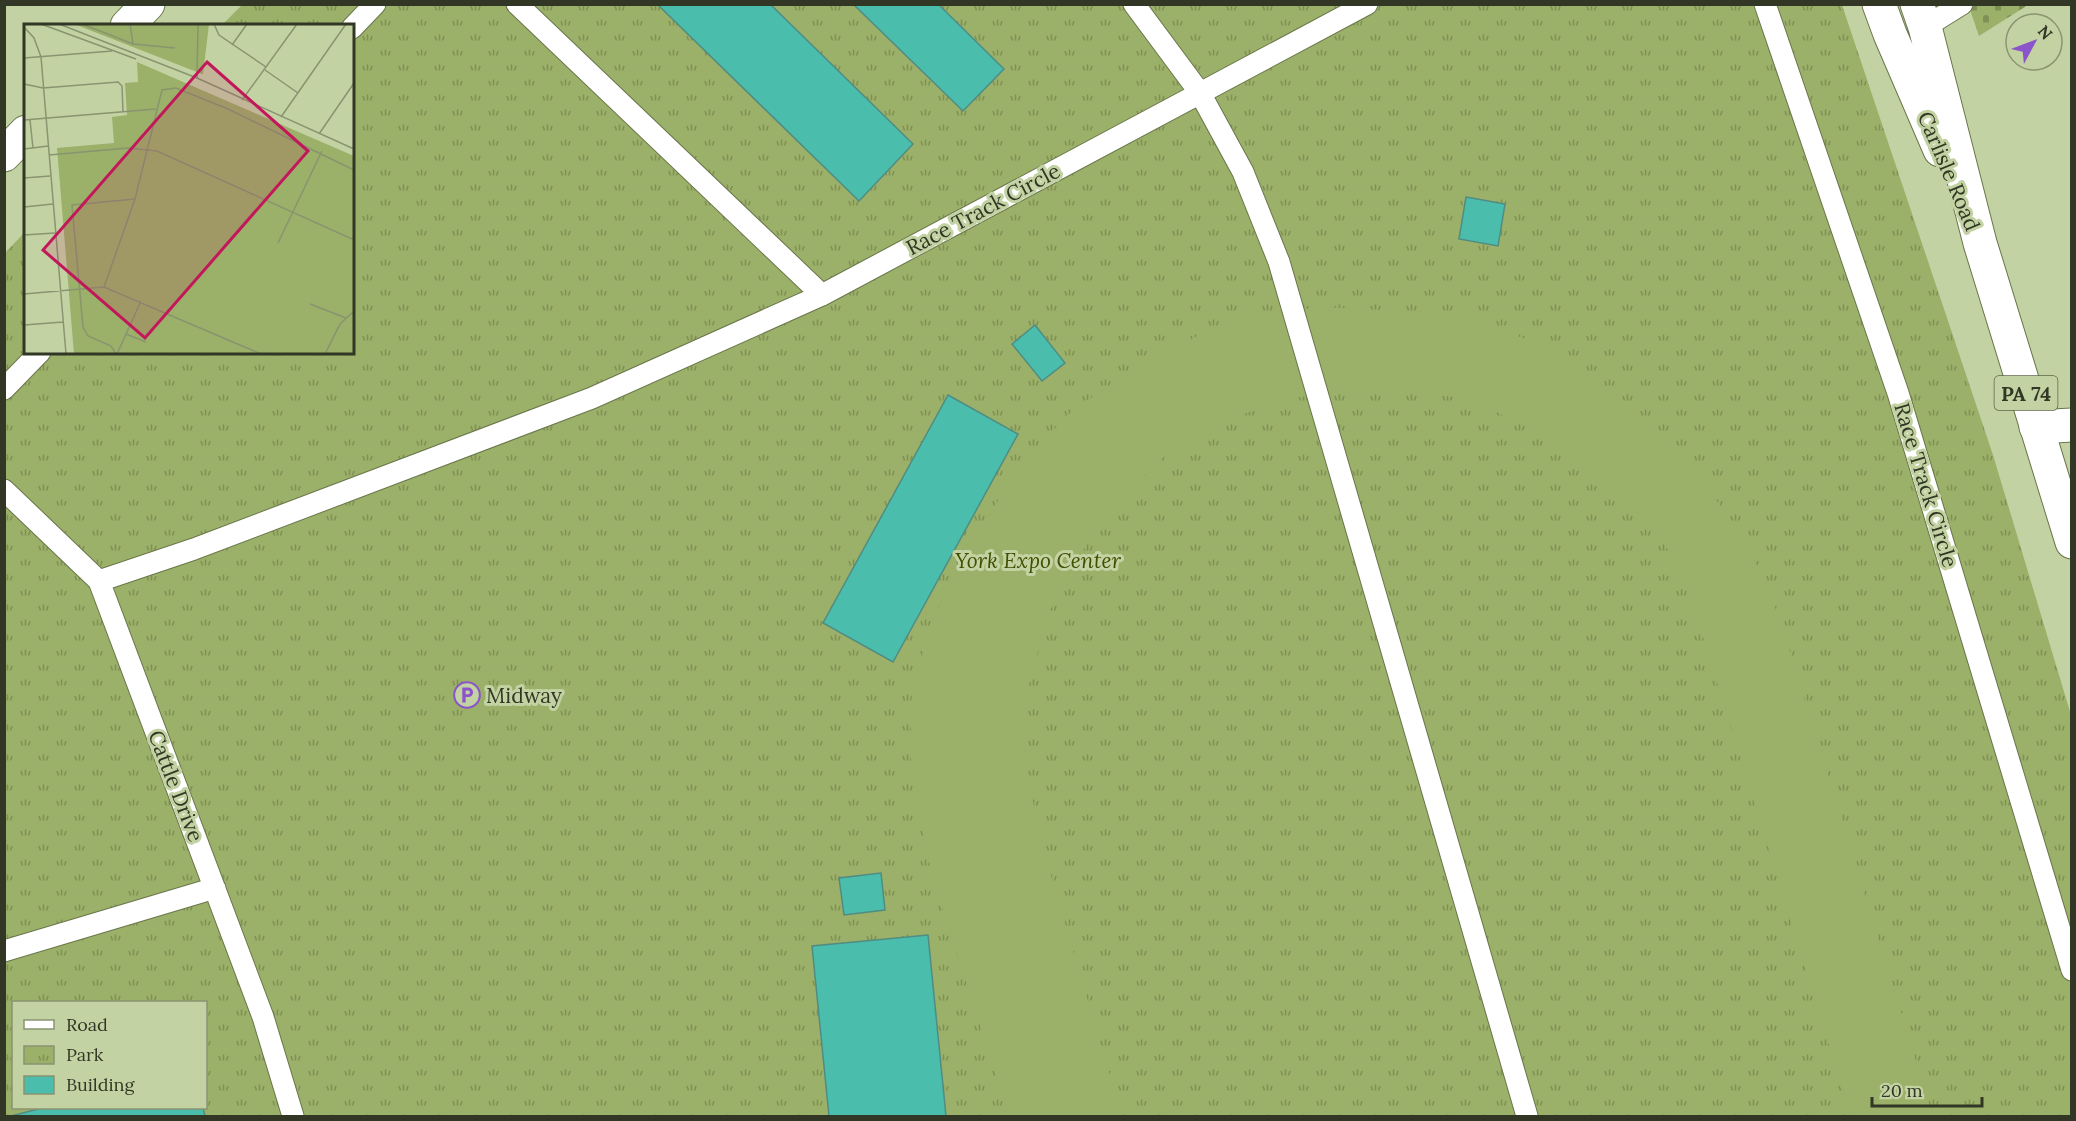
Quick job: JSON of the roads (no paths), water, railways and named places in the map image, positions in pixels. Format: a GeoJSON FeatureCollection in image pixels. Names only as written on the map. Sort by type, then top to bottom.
{"type":"FeatureCollection","features":[{"type":"Feature","properties":{"kind":"main road"},"geometry":{"type":"LineString","coordinates":[[130,24],[148,4]]}},
{"type":"Feature","properties":{"kind":"main road","name":"Carlisle Road"},"geometry":{"type":"LineString","coordinates":[[1879,4],[1980,243]]}},
{"type":"Feature","properties":{"kind":"main road","name":"Carlisle Road"},"geometry":{"type":"LineString","coordinates":[[1921,16],[1980,243]]}},
{"type":"Feature","properties":{"kind":"main road"},"geometry":{"type":"LineString","coordinates":[[4,154],[24,134]]}},
{"type":"Feature","properties":{"kind":"main road","name":"PA 74"},"geometry":{"type":"LineString","coordinates":[[1980,243],[2072,542]]}},
{"type":"Feature","properties":{"kind":"main road"},"geometry":{"type":"LineString","coordinates":[[2036,427],[2072,425]]}},
{"type":"Feature","properties":{"kind":"lane"},"geometry":{"type":"LineString","coordinates":[[354,26],[375,4]]}},
{"type":"Feature","properties":{"kind":"lane"},"geometry":{"type":"LineString","coordinates":[[517,4],[822,295]]}},
{"type":"Feature","properties":{"kind":"lane"},"geometry":{"type":"LineString","coordinates":[[1134,4],[1200,93],[1243,172],[1279,262],[1527,1116]]}},
{"type":"Feature","properties":{"kind":"lane","name":"Race Track Circle"},"geometry":{"type":"LineString","coordinates":[[99,581],[194,549],[592,398],[822,295],[1367,4]]}},
{"type":"Feature","properties":{"kind":"lane","name":"Race Track Circle"},"geometry":{"type":"LineString","coordinates":[[1765,4],[1898,393],[2072,970]]}},
{"type":"Feature","properties":{"kind":"lane"},"geometry":{"type":"LineString","coordinates":[[1921,16],[1962,4]]}},
{"type":"Feature","properties":{"kind":"lane"},"geometry":{"type":"LineString","coordinates":[[4,389],[38,354]]}},
{"type":"Feature","properties":{"kind":"lane","name":"Cattle Drive"},"geometry":{"type":"LineString","coordinates":[[4,490],[99,581],[263,1017],[293,1116]]}},
{"type":"Feature","properties":{"kind":"lane"},"geometry":{"type":"LineString","coordinates":[[4,951],[215,888]]}},
{"type":"Feature","properties":{"kind":"place","name":"Midway"},"geometry":{"type":"Point","coordinates":[467,695]}},
{"type":"Feature","properties":{"kind":"park label","name":"York Expo Center"},"geometry":{"type":"Point","coordinates":[1038,560]}}]}
